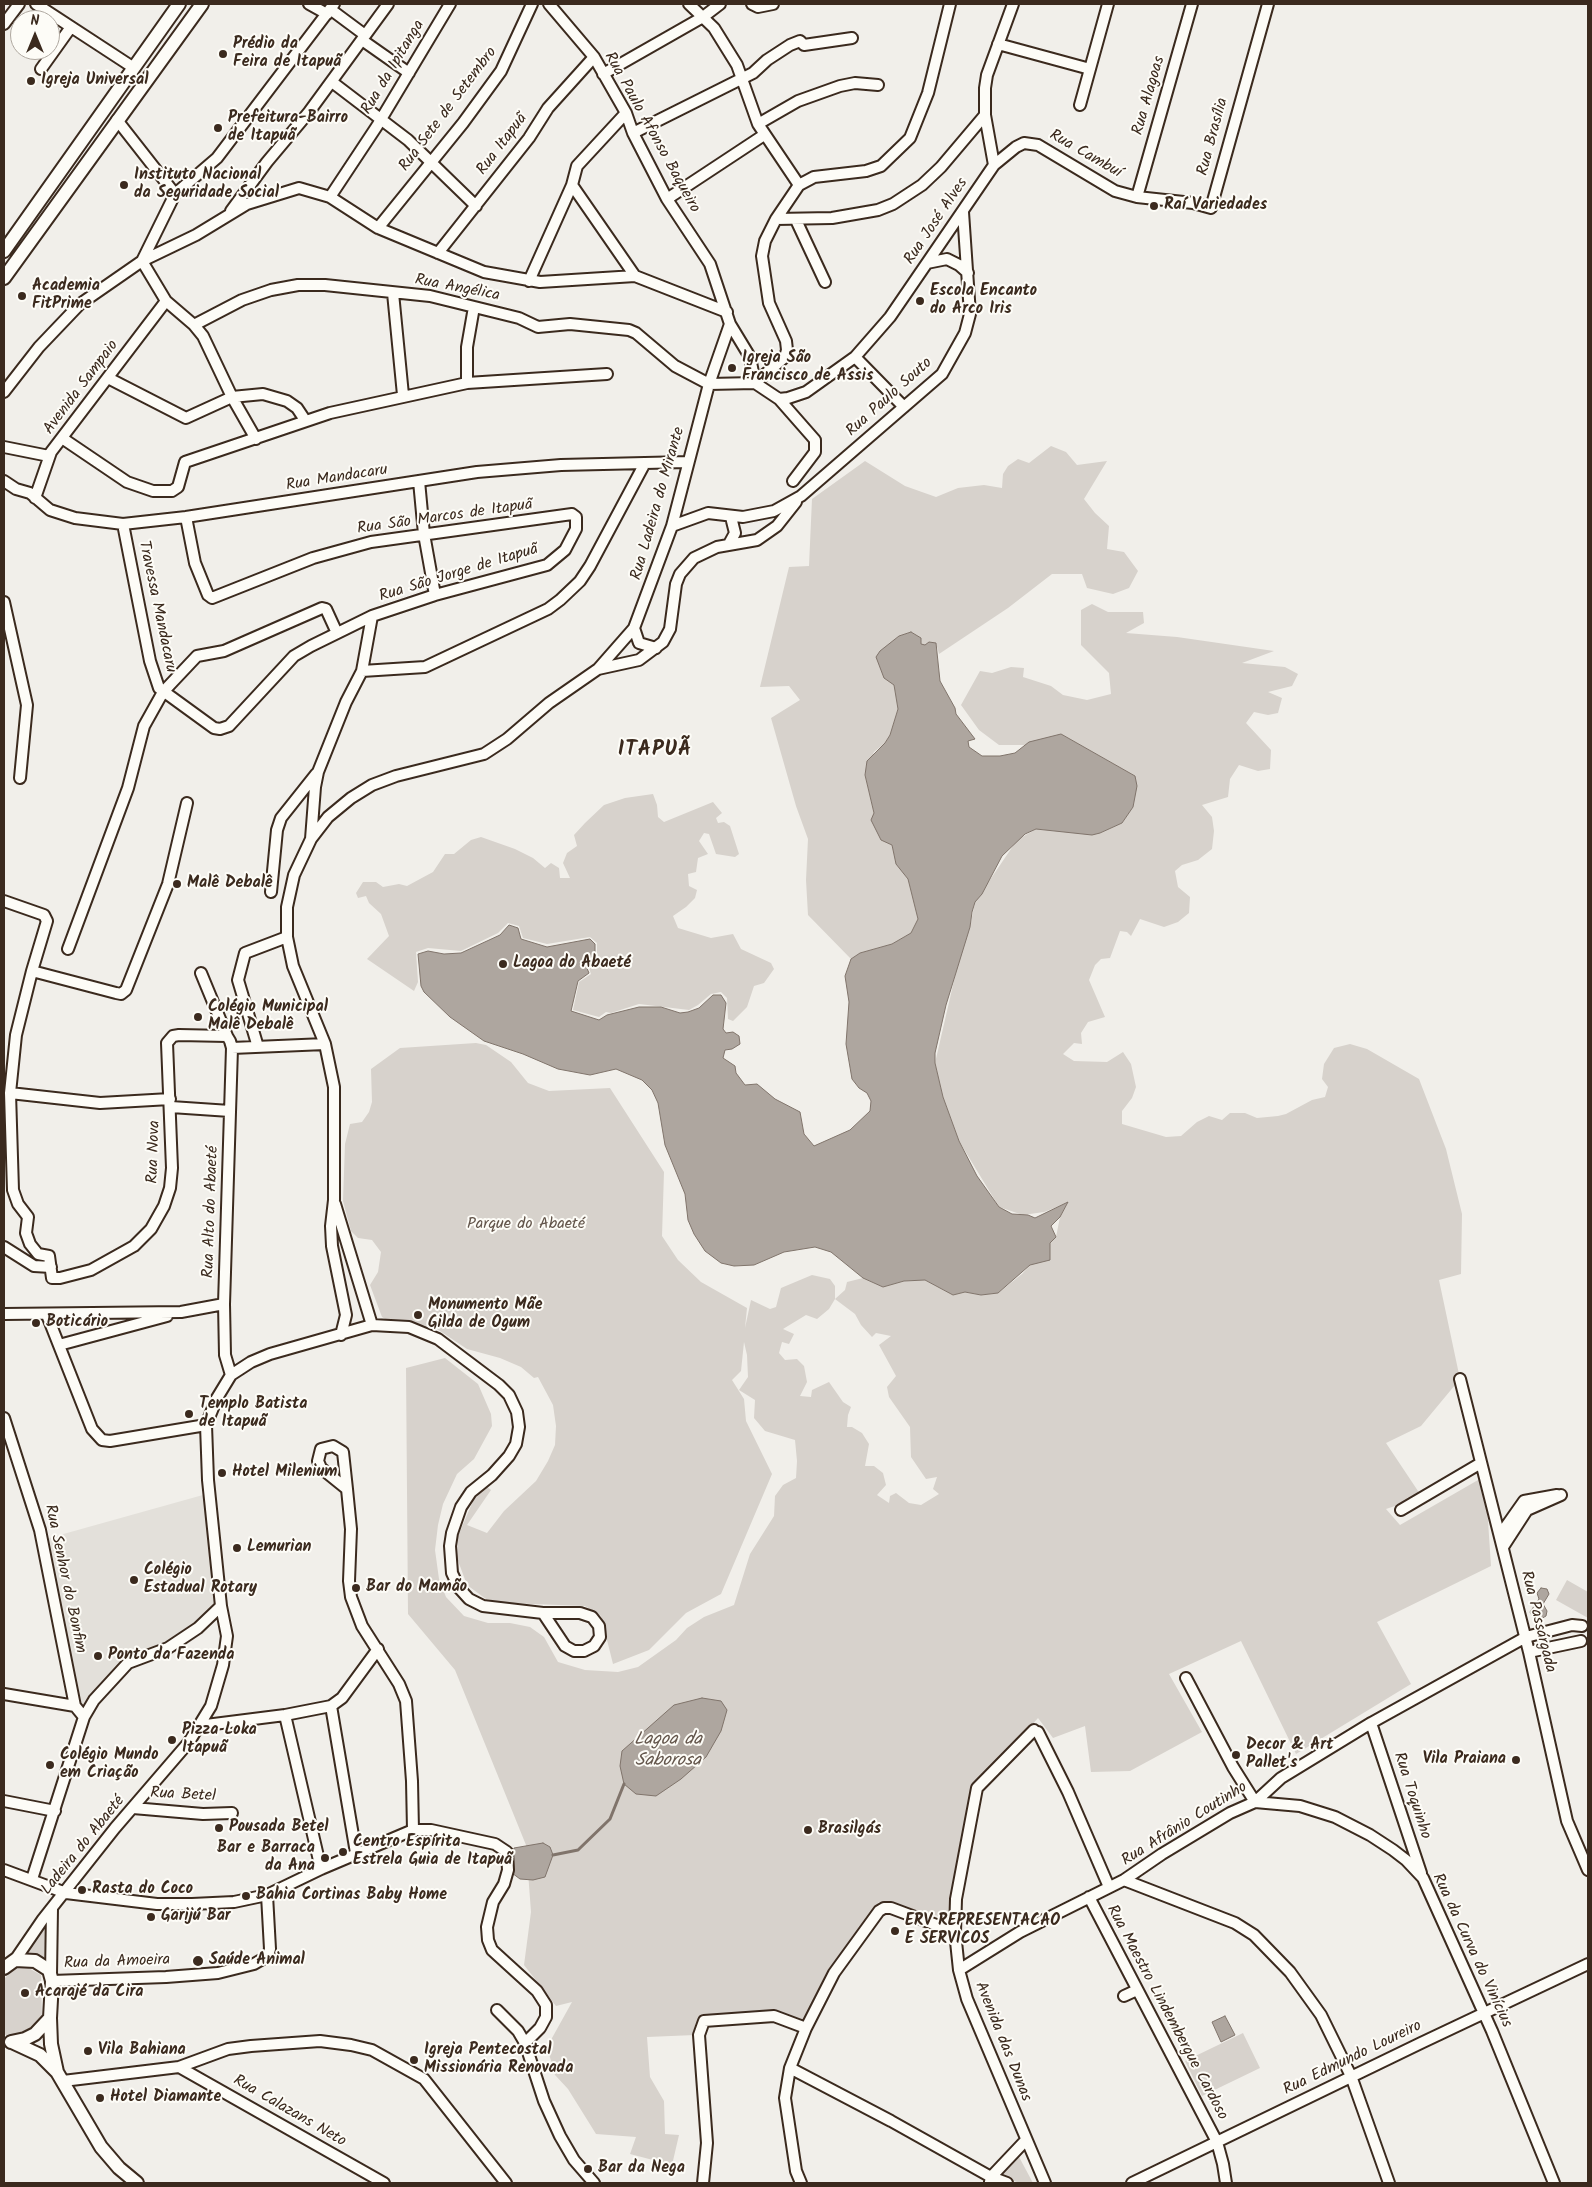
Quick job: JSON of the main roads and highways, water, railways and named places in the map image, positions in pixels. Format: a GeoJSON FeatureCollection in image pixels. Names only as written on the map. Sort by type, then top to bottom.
{"type":"FeatureCollection","features":[{"type":"Feature","properties":{"kind":"main road"},"geometry":{"type":"LineString","coordinates":[[4,251],[179,4]]}},
{"type":"Feature","properties":{"kind":"main road"},"geometry":{"type":"LineString","coordinates":[[4,278],[202,4]]}},
{"type":"Feature","properties":{"kind":"main road"},"geometry":{"type":"LineString","coordinates":[[4,1968],[15,1960],[35,1961],[44,1966],[51,1978],[51,2044],[60,2076]]}},
{"type":"Feature","properties":{"kind":"main road"},"geometry":{"type":"LineString","coordinates":[[7,2043],[25,2039],[34,2034],[50,2018]]}},
{"type":"Feature","properties":{"kind":"main road"},"geometry":{"type":"LineString","coordinates":[[7,2043],[40,2055],[60,2076],[101,2147],[119,2168],[138,2183]]}},
{"type":"Feature","properties":{"kind":"water","name":"Lagoa do Abaeté"},"geometry":{"type":"Polygon","coordinates":[[[911,632],[921,638],[921,644],[936,643],[940,681],[955,708],[956,714],[975,739],[968,741],[969,747],[982,756],[1000,756],[1015,753],[1029,742],[1061,734],[1135,776],[1137,786],[1133,807],[1122,823],[1092,835],[1036,829],[1025,834],[1002,856],[982,894],[975,902],[970,927],[946,1005],[935,1053],[935,1063],[943,1097],[959,1141],[977,1176],[999,1207],[1012,1214],[1028,1215],[1035,1218],[1068,1202],[1060,1217],[1051,1226],[1056,1237],[1050,1243],[1050,1260],[1030,1265],[998,1293],[981,1295],[965,1292],[953,1295],[925,1280],[904,1281],[883,1287],[863,1278],[831,1252],[815,1247],[784,1252],[754,1265],[734,1266],[721,1263],[705,1251],[694,1234],[688,1220],[685,1194],[665,1145],[658,1103],[652,1090],[642,1080],[616,1069],[590,1075],[558,1069],[523,1054],[484,1041],[450,1017],[424,992],[421,986],[418,954],[428,951],[444,954],[461,953],[500,935],[509,925],[518,928],[521,939],[547,947],[590,939],[595,944],[595,956],[588,958],[586,966],[589,973],[578,981],[571,1011],[599,1020],[607,1015],[639,1007],[661,1007],[680,1013],[699,1008],[713,995],[721,995],[726,1003],[723,1029],[726,1033],[733,1032],[739,1036],[740,1044],[732,1049],[725,1050],[723,1058],[735,1066],[736,1073],[745,1085],[757,1084],[775,1099],[800,1112],[804,1134],[814,1146],[850,1130],[870,1111],[871,1101],[867,1093],[859,1088],[852,1079],[846,1044],[849,1002],[845,976],[851,959],[860,953],[892,944],[911,933],[918,919],[908,879],[896,864],[892,845],[881,840],[871,820],[874,813],[865,775],[867,761],[885,743],[890,735],[898,709],[894,685],[884,678],[876,657],[880,651],[899,636],[911,632]]]}},
{"type":"Feature","properties":{"kind":"water"},"geometry":{"type":"Polygon","coordinates":[[[1541,1588],[1547,1589],[1549,1594],[1543,1604],[1547,1611],[1546,1616],[1539,1620],[1534,1619],[1530,1612],[1539,1599],[1537,1593],[1541,1588]]]}},
{"type":"Feature","properties":{"kind":"water","name":"Lagoa da Saborosa"},"geometry":{"type":"Polygon","coordinates":[[[702,1698],[721,1701],[727,1710],[721,1731],[706,1757],[681,1779],[656,1796],[636,1794],[624,1784],[620,1766],[622,1751],[674,1705],[702,1698]]]}},
{"type":"Feature","properties":{"kind":"water"},"geometry":{"type":"Polygon","coordinates":[[[543,1843],[550,1847],[553,1855],[545,1877],[533,1880],[520,1879],[512,1873],[514,1848],[543,1843]]]}},
{"type":"Feature","properties":{"kind":"water"},"geometry":{"type":"Polygon","coordinates":[[[1225,2016],[1235,2035],[1221,2042],[1212,2022],[1225,2016]]]}},
{"type":"Feature","properties":{"kind":"waterway"},"geometry":{"type":"LineString","coordinates":[[553,1855],[578,1850],[610,1819],[624,1784]]}},
{"type":"Feature","properties":{"kind":"place","name":"Prédio da Feira de Itapuã"},"geometry":{"type":"Point","coordinates":[223,54]}},
{"type":"Feature","properties":{"kind":"place","name":"Igreja Universal"},"geometry":{"type":"Point","coordinates":[31,81]}},
{"type":"Feature","properties":{"kind":"place","name":"Prefeitura-Bairro de Itapuã"},"geometry":{"type":"Point","coordinates":[218,128]}},
{"type":"Feature","properties":{"kind":"place","name":"Instituto Nacional da Seguridade Social"},"geometry":{"type":"Point","coordinates":[124,185]}},
{"type":"Feature","properties":{"kind":"place","name":"Raí Variedades"},"geometry":{"type":"Point","coordinates":[1154,206]}},
{"type":"Feature","properties":{"kind":"place","name":"Academia FitPrime"},"geometry":{"type":"Point","coordinates":[22,296]}},
{"type":"Feature","properties":{"kind":"place","name":"Escola Encanto do Arco Iris"},"geometry":{"type":"Point","coordinates":[920,301]}},
{"type":"Feature","properties":{"kind":"place","name":"Igreja São Francisco de Assis"},"geometry":{"type":"Point","coordinates":[732,368]}},
{"type":"Feature","properties":{"kind":"place","name":"Malê Debalê"},"geometry":{"type":"Point","coordinates":[177,884]}},
{"type":"Feature","properties":{"kind":"place","name":"Lagoa do Abaeté"},"geometry":{"type":"Point","coordinates":[503,964]}},
{"type":"Feature","properties":{"kind":"place","name":"Colégio Municipal Malê Debalê"},"geometry":{"type":"Point","coordinates":[198,1017]}},
{"type":"Feature","properties":{"kind":"place","name":"Monumento Mãe Gilda de Ogum"},"geometry":{"type":"Point","coordinates":[418,1315]}},
{"type":"Feature","properties":{"kind":"place","name":"Boticário"},"geometry":{"type":"Point","coordinates":[36,1323]}},
{"type":"Feature","properties":{"kind":"place","name":"Templo Batista de Itapuã"},"geometry":{"type":"Point","coordinates":[189,1414]}},
{"type":"Feature","properties":{"kind":"place","name":"Hotel Milenium"},"geometry":{"type":"Point","coordinates":[222,1473]}},
{"type":"Feature","properties":{"kind":"place","name":"Lemurian"},"geometry":{"type":"Point","coordinates":[237,1548]}},
{"type":"Feature","properties":{"kind":"place","name":"Colégio Estadual Rotary"},"geometry":{"type":"Point","coordinates":[134,1580]}},
{"type":"Feature","properties":{"kind":"place","name":"Bar do Mamão"},"geometry":{"type":"Point","coordinates":[356,1588]}},
{"type":"Feature","properties":{"kind":"place","name":"Ponto da Fazenda"},"geometry":{"type":"Point","coordinates":[98,1656]}},
{"type":"Feature","properties":{"kind":"place","name":"Pizza Loka Itapuã"},"geometry":{"type":"Point","coordinates":[172,1740]}},
{"type":"Feature","properties":{"kind":"place","name":"Decor & Art Pallet's"},"geometry":{"type":"Point","coordinates":[1236,1755]}},
{"type":"Feature","properties":{"kind":"place","name":"Vila Praiana"},"geometry":{"type":"Point","coordinates":[1516,1760]}},
{"type":"Feature","properties":{"kind":"place","name":"Colégio Mundo em Criação"},"geometry":{"type":"Point","coordinates":[50,1765]}},
{"type":"Feature","properties":{"kind":"place","name":"Pousada Betel"},"geometry":{"type":"Point","coordinates":[219,1828]}},
{"type":"Feature","properties":{"kind":"place","name":"Brasilgás"},"geometry":{"type":"Point","coordinates":[808,1830]}},
{"type":"Feature","properties":{"kind":"place","name":"Centro Espírita Estrela Guia de Itapuã"},"geometry":{"type":"Point","coordinates":[343,1852]}},
{"type":"Feature","properties":{"kind":"place","name":"Bar e Barraca da Ana"},"geometry":{"type":"Point","coordinates":[325,1858]}},
{"type":"Feature","properties":{"kind":"place","name":"Rasta do Coco"},"geometry":{"type":"Point","coordinates":[82,1890]}},
{"type":"Feature","properties":{"kind":"place","name":"Bahia Cortinas Baby Home"},"geometry":{"type":"Point","coordinates":[246,1896]}},
{"type":"Feature","properties":{"kind":"place","name":"Garijú Bar"},"geometry":{"type":"Point","coordinates":[151,1917]}},
{"type":"Feature","properties":{"kind":"place","name":"ERV REPRESENTACAO E SERVICOS"},"geometry":{"type":"Point","coordinates":[895,1931]}},
{"type":"Feature","properties":{"kind":"place","name":"Saúde Animal"},"geometry":{"type":"Point","coordinates":[198,1961]}},
{"type":"Feature","properties":{"kind":"place","name":"Acarajé da Cira"},"geometry":{"type":"Point","coordinates":[25,1993]}},
{"type":"Feature","properties":{"kind":"place","name":"Vila Bahiana"},"geometry":{"type":"Point","coordinates":[88,2051]}},
{"type":"Feature","properties":{"kind":"place","name":"Igreja Pentecostal Missionária Renovada"},"geometry":{"type":"Point","coordinates":[414,2060]}},
{"type":"Feature","properties":{"kind":"place","name":"Hotel Diamante"},"geometry":{"type":"Point","coordinates":[100,2098]}},
{"type":"Feature","properties":{"kind":"place","name":"Bar da Nega"},"geometry":{"type":"Point","coordinates":[588,2169]}},
{"type":"Feature","properties":{"kind":"district","name":"ITAPUÃ"},"geometry":{"type":"Point","coordinates":[655,751]}},
{"type":"Feature","properties":{"kind":"park label","name":"Parque do Abaeté"},"geometry":{"type":"Point","coordinates":[526,1225]}}]}
